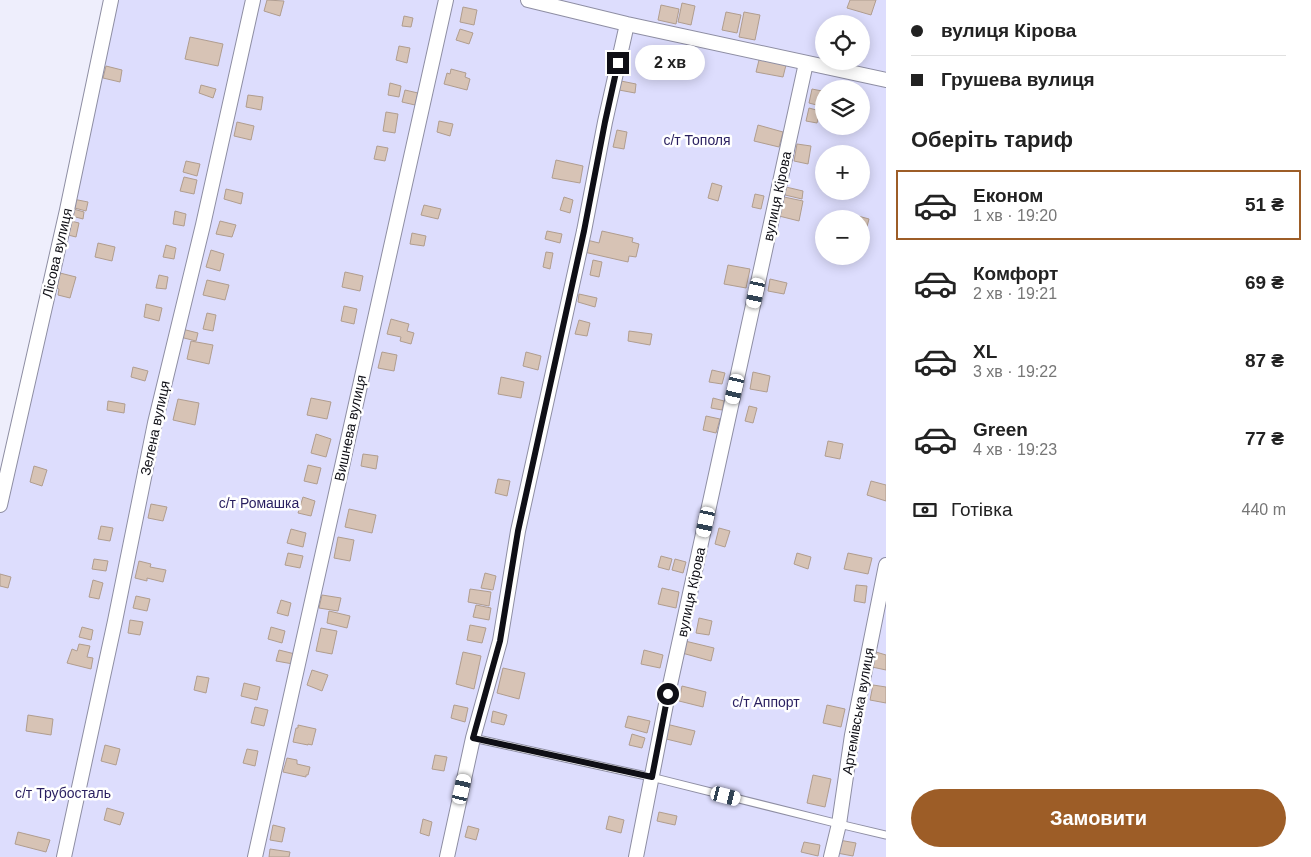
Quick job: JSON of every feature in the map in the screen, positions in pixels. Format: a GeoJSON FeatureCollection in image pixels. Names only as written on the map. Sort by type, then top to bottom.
{"type":"FeatureCollection","features":[{"type":"Feature","properties":{"kind":"street","name":"Лісова вулиця"},"geometry":{"type":"LineString","coordinates":[[0,505],[67,210],[111,0]]}},
{"type":"Feature","properties":{"kind":"street","name":"Зелена вулиця"},"geometry":{"type":"LineString","coordinates":[[64,857],[155,423],[203,225],[252,0]]}},
{"type":"Feature","properties":{"kind":"street","name":"Вишнева вулиця"},"geometry":{"type":"LineString","coordinates":[[255,857],[446,0]]}},
{"type":"Feature","properties":{"kind":"street"},"geometry":{"type":"LineString","coordinates":[[528,0],[627,24],[886,80]]}},
{"type":"Feature","properties":{"kind":"street"},"geometry":{"type":"LineString","coordinates":[[447,857],[473,738],[500,641],[518,531],[627,24]]}},
{"type":"Feature","properties":{"kind":"street","name":"вулиця Кірова"},"geometry":{"type":"LineString","coordinates":[[636,857],[672,675],[806,63]]}},
{"type":"Feature","properties":{"kind":"street","name":"Артемівська вулиця"},"geometry":{"type":"LineString","coordinates":[[831,857],[839,824],[852,735],[886,565]]}},
{"type":"Feature","properties":{"kind":"lane"},"geometry":{"type":"LineString","coordinates":[[473,738],[652,777],[886,835]]}},
{"type":"Feature","properties":{"kind":"green space"},"geometry":{"type":"Polygon","coordinates":[[[114,0],[886,0],[886,857],[0,857],[0,486],[114,0]]]}},
{"type":"Feature","properties":{"kind":"building"},"geometry":{"type":"Polygon","coordinates":[[[267,0],[284,1],[280,16],[264,11],[267,0]]]}},
{"type":"Feature","properties":{"kind":"building"},"geometry":{"type":"Polygon","coordinates":[[[850,0],[876,0],[871,15],[847,8],[850,0]]]}},
{"type":"Feature","properties":{"kind":"building"},"geometry":{"type":"Polygon","coordinates":[[[682,3],[695,6],[691,25],[678,22],[682,3]]]}},
{"type":"Feature","properties":{"kind":"building"},"geometry":{"type":"Polygon","coordinates":[[[661,5],[679,9],[676,24],[658,20],[661,5]]]}},
{"type":"Feature","properties":{"kind":"building"},"geometry":{"type":"Polygon","coordinates":[[[463,7],[477,10],[474,25],[460,22],[463,7]]]}},
{"type":"Feature","properties":{"kind":"building"},"geometry":{"type":"Polygon","coordinates":[[[726,12],[741,15],[737,33],[722,30],[726,12]]]}},
{"type":"Feature","properties":{"kind":"building"},"geometry":{"type":"Polygon","coordinates":[[[744,12],[760,15],[755,40],[739,37],[744,12]]]}},
{"type":"Feature","properties":{"kind":"building"},"geometry":{"type":"Polygon","coordinates":[[[404,16],[413,18],[411,27],[402,26],[404,16]]]}},
{"type":"Feature","properties":{"kind":"building"},"geometry":{"type":"Polygon","coordinates":[[[460,29],[473,33],[469,44],[456,40],[460,29]]]}},
{"type":"Feature","properties":{"kind":"building"},"geometry":{"type":"Polygon","coordinates":[[[190,37],[223,44],[218,66],[185,59],[190,37]]]}},
{"type":"Feature","properties":{"kind":"building"},"geometry":{"type":"Polygon","coordinates":[[[399,46],[410,48],[407,63],[396,60],[399,46]]]}},
{"type":"Feature","properties":{"kind":"building"},"geometry":{"type":"Polygon","coordinates":[[[760,56],[786,65],[783,77],[756,72],[760,56]]]}},
{"type":"Feature","properties":{"kind":"building"},"geometry":{"type":"Polygon","coordinates":[[[106,66],[122,70],[120,82],[103,78],[106,66]]]}},
{"type":"Feature","properties":{"kind":"building"},"geometry":{"type":"Polygon","coordinates":[[[451,69],[466,73],[465,77],[470,79],[467,90],[444,84],[447,73],[450,74],[451,69]]]}},
{"type":"Feature","properties":{"kind":"building"},"geometry":{"type":"Polygon","coordinates":[[[621,81],[636,84],[635,93],[619,90],[621,81]]]}},
{"type":"Feature","properties":{"kind":"building"},"geometry":{"type":"Polygon","coordinates":[[[390,83],[401,86],[399,97],[388,95],[390,83]]]}},
{"type":"Feature","properties":{"kind":"building"},"geometry":{"type":"Polygon","coordinates":[[[201,85],[216,89],[213,98],[199,93],[201,85]]]}},
{"type":"Feature","properties":{"kind":"building"},"geometry":{"type":"Polygon","coordinates":[[[812,89],[815,90],[815,105],[809,103],[812,89]]]}},
{"type":"Feature","properties":{"kind":"building"},"geometry":{"type":"Polygon","coordinates":[[[405,90],[418,93],[415,105],[402,102],[405,90]]]}},
{"type":"Feature","properties":{"kind":"building"},"geometry":{"type":"Polygon","coordinates":[[[248,95],[263,97],[261,110],[246,107],[248,95]]]}},
{"type":"Feature","properties":{"kind":"building"},"geometry":{"type":"Polygon","coordinates":[[[809,108],[815,110],[815,123],[806,121],[809,108]]]}},
{"type":"Feature","properties":{"kind":"building"},"geometry":{"type":"Polygon","coordinates":[[[386,112],[398,114],[395,133],[383,131],[386,112]]]}},
{"type":"Feature","properties":{"kind":"building"},"geometry":{"type":"Polygon","coordinates":[[[439,121],[453,124],[450,136],[437,132],[439,121]]]}},
{"type":"Feature","properties":{"kind":"building"},"geometry":{"type":"Polygon","coordinates":[[[237,122],[254,126],[251,140],[234,136],[237,122]]]}},
{"type":"Feature","properties":{"kind":"building"},"geometry":{"type":"Polygon","coordinates":[[[758,125],[783,132],[779,147],[754,141],[758,125]]]}},
{"type":"Feature","properties":{"kind":"building"},"geometry":{"type":"Polygon","coordinates":[[[617,130],[627,132],[624,149],[613,147],[617,130]]]}},
{"type":"Feature","properties":{"kind":"building"},"geometry":{"type":"Polygon","coordinates":[[[797,144],[811,146],[808,164],[794,161],[797,144]]]}},
{"type":"Feature","properties":{"kind":"building"},"geometry":{"type":"Polygon","coordinates":[[[377,146],[388,148],[385,161],[374,159],[377,146]]]}},
{"type":"Feature","properties":{"kind":"building"},"geometry":{"type":"Polygon","coordinates":[[[556,160],[583,166],[580,183],[552,178],[556,160]]]}},
{"type":"Feature","properties":{"kind":"building"},"geometry":{"type":"Polygon","coordinates":[[[186,161],[200,164],[197,176],[183,172],[186,161]]]}},
{"type":"Feature","properties":{"kind":"building"},"geometry":{"type":"Polygon","coordinates":[[[184,177],[197,180],[194,194],[180,191],[184,177]]]}},
{"type":"Feature","properties":{"kind":"building"},"geometry":{"type":"Polygon","coordinates":[[[712,183],[722,186],[718,201],[708,198],[712,183]]]}},
{"type":"Feature","properties":{"kind":"building"},"geometry":{"type":"Polygon","coordinates":[[[786,187],[803,191],[802,199],[785,195],[786,187]]]}},
{"type":"Feature","properties":{"kind":"building"},"geometry":{"type":"Polygon","coordinates":[[[226,189],[243,193],[241,204],[224,199],[226,189]]]}},
{"type":"Feature","properties":{"kind":"building"},"geometry":{"type":"Polygon","coordinates":[[[755,194],[764,196],[761,209],[752,207],[755,194]]]}},
{"type":"Feature","properties":{"kind":"building"},"geometry":{"type":"Polygon","coordinates":[[[564,197],[573,200],[570,213],[560,210],[564,197]]]}},
{"type":"Feature","properties":{"kind":"building"},"geometry":{"type":"Polygon","coordinates":[[[784,197],[803,201],[799,221],[779,216],[784,197]]]}},
{"type":"Feature","properties":{"kind":"building"},"geometry":{"type":"Polygon","coordinates":[[[73,199],[88,202],[86,211],[71,207],[73,199]]]}},
{"type":"Feature","properties":{"kind":"building"},"geometry":{"type":"Polygon","coordinates":[[[424,205],[441,209],[438,219],[421,215],[424,205]]]}},
{"type":"Feature","properties":{"kind":"building"},"geometry":{"type":"Polygon","coordinates":[[[70,208],[84,212],[83,219],[68,215],[70,208]]]}},
{"type":"Feature","properties":{"kind":"building"},"geometry":{"type":"Polygon","coordinates":[[[175,211],[186,214],[184,226],[173,224],[175,211]]]}},
{"type":"Feature","properties":{"kind":"building"},"geometry":{"type":"Polygon","coordinates":[[[67,220],[79,223],[76,237],[64,234],[67,220]]]}},
{"type":"Feature","properties":{"kind":"building"},"geometry":{"type":"Polygon","coordinates":[[[220,221],[236,225],[232,237],[216,234],[220,221]]]}},
{"type":"Feature","properties":{"kind":"building"},"geometry":{"type":"Polygon","coordinates":[[[547,231],[562,234],[560,243],[545,239],[547,231]]]}},
{"type":"Feature","properties":{"kind":"building"},"geometry":{"type":"Polygon","coordinates":[[[602,231],[633,238],[632,242],[639,244],[636,257],[629,256],[628,262],[584,252],[587,240],[599,243],[602,231]]]}},
{"type":"Feature","properties":{"kind":"building"},"geometry":{"type":"Polygon","coordinates":[[[412,233],[426,236],[424,246],[410,244],[412,233]]]}},
{"type":"Feature","properties":{"kind":"building"},"geometry":{"type":"Polygon","coordinates":[[[98,243],[115,247],[112,261],[95,257],[98,243]]]}},
{"type":"Feature","properties":{"kind":"building"},"geometry":{"type":"Polygon","coordinates":[[[166,245],[176,248],[174,259],[163,257],[166,245]]]}},
{"type":"Feature","properties":{"kind":"building"},"geometry":{"type":"Polygon","coordinates":[[[211,250],[224,254],[220,271],[206,267],[211,250]]]}},
{"type":"Feature","properties":{"kind":"building"},"geometry":{"type":"Polygon","coordinates":[[[546,252],[553,253],[550,269],[543,267],[546,252]]]}},
{"type":"Feature","properties":{"kind":"building"},"geometry":{"type":"Polygon","coordinates":[[[593,260],[602,262],[599,277],[590,275],[593,260]]]}},
{"type":"Feature","properties":{"kind":"building"},"geometry":{"type":"Polygon","coordinates":[[[728,265],[750,269],[746,288],[724,284],[728,265]]]}},
{"type":"Feature","properties":{"kind":"building"},"geometry":{"type":"Polygon","coordinates":[[[345,272],[363,276],[360,291],[342,287],[345,272]]]}},
{"type":"Feature","properties":{"kind":"building"},"geometry":{"type":"Polygon","coordinates":[[[60,273],[76,277],[70,298],[58,295],[59,289],[57,288],[60,273]]]}},
{"type":"Feature","properties":{"kind":"building"},"geometry":{"type":"Polygon","coordinates":[[[159,275],[168,277],[166,289],[156,288],[159,275]]]}},
{"type":"Feature","properties":{"kind":"building"},"geometry":{"type":"Polygon","coordinates":[[[770,279],[787,283],[784,294],[768,291],[770,279]]]}},
{"type":"Feature","properties":{"kind":"building"},"geometry":{"type":"Polygon","coordinates":[[[207,280],[229,285],[225,300],[203,295],[207,280]]]}},
{"type":"Feature","properties":{"kind":"building"},"geometry":{"type":"Polygon","coordinates":[[[579,294],[597,298],[595,307],[578,302],[579,294]]]}},
{"type":"Feature","properties":{"kind":"building"},"geometry":{"type":"Polygon","coordinates":[[[146,304],[162,308],[159,321],[144,317],[146,304]]]}},
{"type":"Feature","properties":{"kind":"building"},"geometry":{"type":"Polygon","coordinates":[[[344,306],[357,309],[354,324],[341,321],[344,306]]]}},
{"type":"Feature","properties":{"kind":"building"},"geometry":{"type":"Polygon","coordinates":[[[207,313],[216,315],[213,331],[203,329],[207,313]]]}},
{"type":"Feature","properties":{"kind":"building"},"geometry":{"type":"Polygon","coordinates":[[[391,319],[409,324],[407,331],[414,333],[411,344],[400,341],[401,337],[387,334],[391,319]]]}},
{"type":"Feature","properties":{"kind":"building"},"geometry":{"type":"Polygon","coordinates":[[[579,320],[590,323],[587,336],[575,334],[579,320]]]}},
{"type":"Feature","properties":{"kind":"building"},"geometry":{"type":"Polygon","coordinates":[[[182,329],[198,333],[196,341],[180,337],[182,329]]]}},
{"type":"Feature","properties":{"kind":"building"},"geometry":{"type":"Polygon","coordinates":[[[629,331],[652,334],[650,345],[628,341],[629,331]]]}},
{"type":"Feature","properties":{"kind":"building"},"geometry":{"type":"Polygon","coordinates":[[[191,341],[213,345],[209,364],[187,359],[191,341]]]}},
{"type":"Feature","properties":{"kind":"building"},"geometry":{"type":"Polygon","coordinates":[[[382,352],[397,355],[394,371],[378,368],[382,352]]]}},
{"type":"Feature","properties":{"kind":"building"},"geometry":{"type":"Polygon","coordinates":[[[526,352],[541,356],[538,370],[523,366],[526,352]]]}},
{"type":"Feature","properties":{"kind":"building"},"geometry":{"type":"Polygon","coordinates":[[[133,367],[148,371],[145,381],[131,377],[133,367]]]}},
{"type":"Feature","properties":{"kind":"building"},"geometry":{"type":"Polygon","coordinates":[[[712,370],[725,373],[722,384],[709,382],[712,370]]]}},
{"type":"Feature","properties":{"kind":"building"},"geometry":{"type":"Polygon","coordinates":[[[753,372],[770,376],[767,392],[750,389],[753,372]]]}},
{"type":"Feature","properties":{"kind":"building"},"geometry":{"type":"Polygon","coordinates":[[[501,377],[524,382],[521,398],[498,394],[501,377]]]}},
{"type":"Feature","properties":{"kind":"building"},"geometry":{"type":"Polygon","coordinates":[[[311,398],[331,402],[327,419],[307,415],[311,398]]]}},
{"type":"Feature","properties":{"kind":"building"},"geometry":{"type":"Polygon","coordinates":[[[713,398],[724,401],[722,410],[711,408],[713,398]]]}},
{"type":"Feature","properties":{"kind":"building"},"geometry":{"type":"Polygon","coordinates":[[[178,399],[199,403],[195,425],[173,420],[178,399]]]}},
{"type":"Feature","properties":{"kind":"building"},"geometry":{"type":"Polygon","coordinates":[[[108,401],[125,404],[124,413],[107,410],[108,401]]]}},
{"type":"Feature","properties":{"kind":"building"},"geometry":{"type":"Polygon","coordinates":[[[749,406],[757,408],[753,423],[745,421],[749,406]]]}},
{"type":"Feature","properties":{"kind":"building"},"geometry":{"type":"Polygon","coordinates":[[[706,416],[720,419],[716,433],[703,430],[706,416]]]}},
{"type":"Feature","properties":{"kind":"building"},"geometry":{"type":"Polygon","coordinates":[[[316,434],[331,439],[326,457],[311,453],[316,434]]]}},
{"type":"Feature","properties":{"kind":"building"},"geometry":{"type":"Polygon","coordinates":[[[828,441],[843,444],[840,459],[825,456],[828,441]]]}},
{"type":"Feature","properties":{"kind":"building"},"geometry":{"type":"Polygon","coordinates":[[[363,454],[378,456],[376,469],[361,466],[363,454]]]}},
{"type":"Feature","properties":{"kind":"building"},"geometry":{"type":"Polygon","coordinates":[[[308,465],[321,468],[317,484],[304,481],[308,465]]]}},
{"type":"Feature","properties":{"kind":"building"},"geometry":{"type":"Polygon","coordinates":[[[34,466],[47,470],[42,486],[30,482],[34,466]]]}},
{"type":"Feature","properties":{"kind":"building"},"geometry":{"type":"Polygon","coordinates":[[[498,479],[510,481],[507,496],[495,493],[498,479]]]}},
{"type":"Feature","properties":{"kind":"building"},"geometry":{"type":"Polygon","coordinates":[[[871,481],[886,485],[886,501],[867,495],[871,481]]]}},
{"type":"Feature","properties":{"kind":"building"},"geometry":{"type":"Polygon","coordinates":[[[303,497],[315,501],[311,516],[298,513],[303,497]]]}},
{"type":"Feature","properties":{"kind":"building"},"geometry":{"type":"Polygon","coordinates":[[[151,504],[167,507],[163,521],[148,518],[151,504]]]}},
{"type":"Feature","properties":{"kind":"building"},"geometry":{"type":"Polygon","coordinates":[[[349,509],[376,515],[372,533],[345,527],[349,509]]]}},
{"type":"Feature","properties":{"kind":"building"},"geometry":{"type":"Polygon","coordinates":[[[101,526],[113,528],[110,541],[98,539],[101,526]]]}},
{"type":"Feature","properties":{"kind":"building"},"geometry":{"type":"Polygon","coordinates":[[[719,528],[730,531],[725,547],[715,544],[719,528]]]}},
{"type":"Feature","properties":{"kind":"building"},"geometry":{"type":"Polygon","coordinates":[[[291,529],[306,533],[303,547],[287,543],[291,529]]]}},
{"type":"Feature","properties":{"kind":"building"},"geometry":{"type":"Polygon","coordinates":[[[338,537],[354,540],[350,561],[334,558],[338,537]]]}},
{"type":"Feature","properties":{"kind":"building"},"geometry":{"type":"Polygon","coordinates":[[[288,553],[303,556],[300,568],[285,565],[288,553]]]}},
{"type":"Feature","properties":{"kind":"building"},"geometry":{"type":"Polygon","coordinates":[[[797,553],[811,557],[808,569],[794,564],[797,553]]]}},
{"type":"Feature","properties":{"kind":"building"},"geometry":{"type":"Polygon","coordinates":[[[848,553],[872,558],[868,574],[844,569],[848,553]]]}},
{"type":"Feature","properties":{"kind":"building"},"geometry":{"type":"Polygon","coordinates":[[[661,556],[672,559],[669,570],[658,567],[661,556]]]}},
{"type":"Feature","properties":{"kind":"building"},"geometry":{"type":"Polygon","coordinates":[[[94,559],[108,561],[106,571],[92,569],[94,559]]]}},
{"type":"Feature","properties":{"kind":"building"},"geometry":{"type":"Polygon","coordinates":[[[675,559],[686,562],[683,573],[672,570],[675,559]]]}},
{"type":"Feature","properties":{"kind":"building"},"geometry":{"type":"Polygon","coordinates":[[[139,561],[151,564],[150,567],[166,570],[163,582],[147,578],[147,581],[135,578],[139,561]]]}},
{"type":"Feature","properties":{"kind":"building"},"geometry":{"type":"Polygon","coordinates":[[[485,573],[496,576],[493,590],[481,588],[485,573]]]}},
{"type":"Feature","properties":{"kind":"building"},"geometry":{"type":"Polygon","coordinates":[[[0,574],[11,577],[8,588],[0,586],[0,574]]]}},
{"type":"Feature","properties":{"kind":"building"},"geometry":{"type":"Polygon","coordinates":[[[93,580],[103,583],[99,599],[89,597],[93,580]]]}},
{"type":"Feature","properties":{"kind":"building"},"geometry":{"type":"Polygon","coordinates":[[[856,585],[867,586],[865,603],[854,601],[856,585]]]}},
{"type":"Feature","properties":{"kind":"building"},"geometry":{"type":"Polygon","coordinates":[[[662,588],[679,592],[676,608],[658,604],[662,588]]]}},
{"type":"Feature","properties":{"kind":"building"},"geometry":{"type":"Polygon","coordinates":[[[470,589],[491,592],[489,606],[468,602],[470,589]]]}},
{"type":"Feature","properties":{"kind":"building"},"geometry":{"type":"Polygon","coordinates":[[[322,595],[341,598],[338,611],[319,608],[322,595]]]}},
{"type":"Feature","properties":{"kind":"building"},"geometry":{"type":"Polygon","coordinates":[[[136,596],[150,599],[147,611],[133,608],[136,596]]]}},
{"type":"Feature","properties":{"kind":"building"},"geometry":{"type":"Polygon","coordinates":[[[281,600],[291,603],[288,616],[277,613],[281,600]]]}},
{"type":"Feature","properties":{"kind":"building"},"geometry":{"type":"Polygon","coordinates":[[[476,605],[491,608],[489,620],[473,617],[476,605]]]}},
{"type":"Feature","properties":{"kind":"building"},"geometry":{"type":"Polygon","coordinates":[[[329,611],[350,616],[347,628],[327,623],[329,611]]]}},
{"type":"Feature","properties":{"kind":"building"},"geometry":{"type":"Polygon","coordinates":[[[699,618],[712,621],[709,635],[696,633],[699,618]]]}},
{"type":"Feature","properties":{"kind":"building"},"geometry":{"type":"Polygon","coordinates":[[[130,620],[143,622],[140,635],[128,633],[130,620]]]}},
{"type":"Feature","properties":{"kind":"building"},"geometry":{"type":"Polygon","coordinates":[[[470,625],[486,628],[482,643],[467,640],[470,625]]]}},
{"type":"Feature","properties":{"kind":"building"},"geometry":{"type":"Polygon","coordinates":[[[82,627],[93,630],[91,640],[79,637],[82,627]]]}},
{"type":"Feature","properties":{"kind":"building"},"geometry":{"type":"Polygon","coordinates":[[[271,627],[285,631],[282,643],[268,639],[271,627]]]}},
{"type":"Feature","properties":{"kind":"building"},"geometry":{"type":"Polygon","coordinates":[[[321,628],[337,631],[332,654],[316,651],[321,628]]]}},
{"type":"Feature","properties":{"kind":"building"},"geometry":{"type":"Polygon","coordinates":[[[685,641],[714,648],[711,661],[682,653],[685,641]]]}},
{"type":"Feature","properties":{"kind":"building"},"geometry":{"type":"Polygon","coordinates":[[[79,644],[90,646],[87,657],[93,658],[91,669],[67,663],[72,649],[77,651],[79,644]]]}},
{"type":"Feature","properties":{"kind":"building"},"geometry":{"type":"Polygon","coordinates":[[[279,650],[295,654],[293,664],[276,661],[279,650]]]}},
{"type":"Feature","properties":{"kind":"building"},"geometry":{"type":"Polygon","coordinates":[[[644,650],[663,655],[660,668],[641,664],[644,650]]]}},
{"type":"Feature","properties":{"kind":"building"},"geometry":{"type":"Polygon","coordinates":[[[463,652],[481,656],[474,689],[456,684],[463,652]]]}},
{"type":"Feature","properties":{"kind":"building"},"geometry":{"type":"Polygon","coordinates":[[[876,652],[886,655],[886,670],[872,667],[876,652]]]}},
{"type":"Feature","properties":{"kind":"building"},"geometry":{"type":"Polygon","coordinates":[[[503,668],[525,673],[519,699],[497,693],[503,668]]]}},
{"type":"Feature","properties":{"kind":"building"},"geometry":{"type":"Polygon","coordinates":[[[312,670],[328,675],[322,691],[307,685],[312,670]]]}},
{"type":"Feature","properties":{"kind":"building"},"geometry":{"type":"Polygon","coordinates":[[[197,676],[209,678],[206,693],[194,690],[197,676]]]}},
{"type":"Feature","properties":{"kind":"building"},"geometry":{"type":"Polygon","coordinates":[[[244,683],[260,687],[257,700],[241,696],[244,683]]]}},
{"type":"Feature","properties":{"kind":"building"},"geometry":{"type":"Polygon","coordinates":[[[873,685],[886,687],[886,703],[870,700],[873,685]]]}},
{"type":"Feature","properties":{"kind":"building"},"geometry":{"type":"Polygon","coordinates":[[[682,686],[706,692],[703,707],[679,701],[682,686]]]}},
{"type":"Feature","properties":{"kind":"building"},"geometry":{"type":"Polygon","coordinates":[[[454,705],[468,708],[465,722],[451,718],[454,705]]]}},
{"type":"Feature","properties":{"kind":"building"},"geometry":{"type":"Polygon","coordinates":[[[827,705],[845,709],[841,727],[823,723],[827,705]]]}},
{"type":"Feature","properties":{"kind":"building"},"geometry":{"type":"Polygon","coordinates":[[[255,707],[268,710],[264,726],[251,723],[255,707]]]}},
{"type":"Feature","properties":{"kind":"building"},"geometry":{"type":"Polygon","coordinates":[[[493,711],[507,715],[504,725],[491,722],[493,711]]]}},
{"type":"Feature","properties":{"kind":"building"},"geometry":{"type":"Polygon","coordinates":[[[28,715],[53,719],[51,735],[26,731],[28,715]]]}},
{"type":"Feature","properties":{"kind":"building"},"geometry":{"type":"Polygon","coordinates":[[[628,716],[650,721],[647,733],[625,727],[628,716]]]}},
{"type":"Feature","properties":{"kind":"building"},"geometry":{"type":"Polygon","coordinates":[[[666,724],[695,731],[691,745],[662,738],[666,724]]]}},
{"type":"Feature","properties":{"kind":"building"},"geometry":{"type":"Polygon","coordinates":[[[298,725],[316,729],[312,745],[293,742],[298,725]]]}},
{"type":"Feature","properties":{"kind":"building"},"geometry":{"type":"Polygon","coordinates":[[[632,734],[645,738],[642,748],[629,745],[632,734]]]}},
{"type":"Feature","properties":{"kind":"building"},"geometry":{"type":"Polygon","coordinates":[[[105,745],[120,749],[116,765],[101,761],[105,745]]]}},
{"type":"Feature","properties":{"kind":"building"},"geometry":{"type":"Polygon","coordinates":[[[247,749],[258,751],[255,766],[243,763],[247,749]]]}},
{"type":"Feature","properties":{"kind":"building"},"geometry":{"type":"Polygon","coordinates":[[[435,755],[447,757],[444,771],[432,769],[435,755]]]}},
{"type":"Feature","properties":{"kind":"building"},"geometry":{"type":"Polygon","coordinates":[[[287,758],[297,760],[297,764],[310,767],[308,775],[306,777],[283,772],[287,758]]]}},
{"type":"Feature","properties":{"kind":"building"},"geometry":{"type":"Polygon","coordinates":[[[813,775],[831,779],[825,807],[807,803],[813,775]]]}},
{"type":"Feature","properties":{"kind":"building"},"geometry":{"type":"Polygon","coordinates":[[[107,808],[124,813],[120,825],[104,820],[107,808]]]}},
{"type":"Feature","properties":{"kind":"building"},"geometry":{"type":"Polygon","coordinates":[[[659,812],[677,816],[675,825],[657,821],[659,812]]]}},
{"type":"Feature","properties":{"kind":"building"},"geometry":{"type":"Polygon","coordinates":[[[609,816],[624,820],[621,833],[606,829],[609,816]]]}},
{"type":"Feature","properties":{"kind":"building"},"geometry":{"type":"Polygon","coordinates":[[[423,819],[432,822],[429,836],[420,833],[423,819]]]}},
{"type":"Feature","properties":{"kind":"building"},"geometry":{"type":"Polygon","coordinates":[[[273,825],[285,828],[282,842],[270,840],[273,825]]]}},
{"type":"Feature","properties":{"kind":"building"},"geometry":{"type":"Polygon","coordinates":[[[468,826],[479,829],[476,840],[465,837],[468,826]]]}},
{"type":"Feature","properties":{"kind":"building"},"geometry":{"type":"Polygon","coordinates":[[[18,832],[50,840],[46,852],[15,844],[18,832]]]}},
{"type":"Feature","properties":{"kind":"building"},"geometry":{"type":"Polygon","coordinates":[[[839,840],[856,843],[853,856],[837,853],[839,840]]]}},
{"type":"Feature","properties":{"kind":"building"},"geometry":{"type":"Polygon","coordinates":[[[804,842],[820,845],[818,856],[801,852],[804,842]]]}},
{"type":"Feature","properties":{"kind":"building"},"geometry":{"type":"Polygon","coordinates":[[[270,849],[290,852],[289,857],[269,857],[270,849]]]}},
{"type":"Feature","properties":{"kind":"route"},"geometry":{"type":"LineString","coordinates":[[618,63],[584,231],[518,531],[500,641],[473,738],[652,777],[668,694]]}},
{"type":"Feature","properties":{"kind":"park label","name":"с/т Тополя"},"geometry":{"type":"Point","coordinates":[697,140]}},
{"type":"Feature","properties":{"kind":"park label","name":"с/т Ромашка"},"geometry":{"type":"Point","coordinates":[259,503]}},
{"type":"Feature","properties":{"kind":"park label","name":"с/т Аппорт"},"geometry":{"type":"Point","coordinates":[766,702]}},
{"type":"Feature","properties":{"kind":"park label","name":"с/т Трубосталь"},"geometry":{"type":"Point","coordinates":[63,793]}}]}
